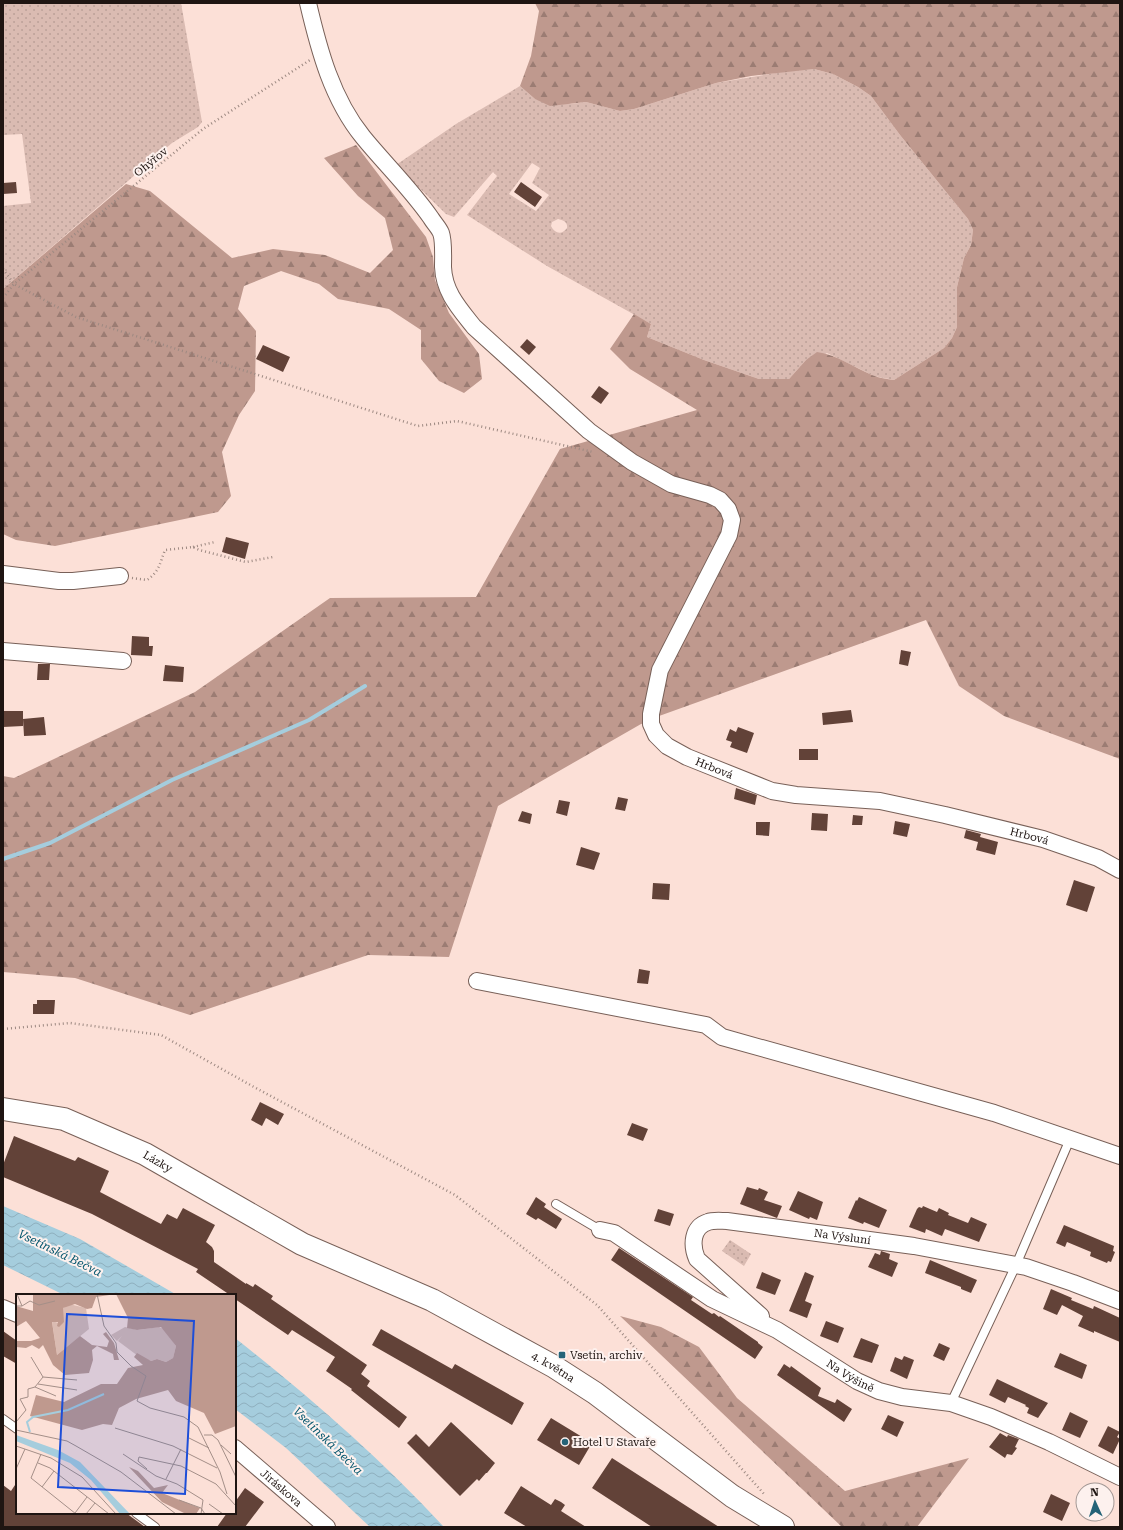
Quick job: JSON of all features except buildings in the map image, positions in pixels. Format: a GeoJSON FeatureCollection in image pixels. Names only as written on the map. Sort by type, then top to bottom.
{"type":"FeatureCollection","features":[{"type":"Feature","properties":{"kind":"street","name":"Hrbová"},"geometry":{"type":"LineString","coordinates":[[308,3],[321,54],[333,88],[346,112],[362,136],[422,205],[442,234],[443,271],[447,290],[474,327],[589,431],[632,462],[671,484],[710,495],[720,500],[728,509],[732,520],[730,535],[660,670],[650,714],[651,724],[656,735],[667,746],[687,757],[772,791],[796,796],[880,801],[945,815],[1043,839],[1098,858],[1120,870]]}},
{"type":"Feature","properties":{"kind":"street"},"geometry":{"type":"LineString","coordinates":[[3,574],[59,581],[120,576]]}},
{"type":"Feature","properties":{"kind":"street"},"geometry":{"type":"LineString","coordinates":[[3,651],[123,661]]}},
{"type":"Feature","properties":{"kind":"street"},"geometry":{"type":"LineString","coordinates":[[476,981],[706,1025],[722,1037],[994,1113],[1120,1156]]}},
{"type":"Feature","properties":{"kind":"street","name":"Lázky"},"geometry":{"type":"LineString","coordinates":[[3,1109],[64,1119],[145,1154],[302,1244]]}},
{"type":"Feature","properties":{"kind":"street","name":"Na Výsluní"},"geometry":{"type":"LineString","coordinates":[[777,1330],[697,1259],[693,1251],[693,1242],[696,1232],[700,1226],[709,1221],[727,1221],[914,1246],[1026,1267],[1120,1301]]}},
{"type":"Feature","properties":{"kind":"street","name":"Na Výšině"},"geometry":{"type":"LineString","coordinates":[[600,1230],[614,1233],[712,1298],[777,1330],[857,1381],[879,1391],[902,1397],[951,1403],[991,1417],[1042,1439],[1120,1477]]}},
{"type":"Feature","properties":{"kind":"street","name":"4. května"},"geometry":{"type":"LineString","coordinates":[[302,1244],[432,1300],[553,1366],[595,1393],[732,1496],[782,1527]]}},
{"type":"Feature","properties":{"kind":"street"},"geometry":{"type":"LineString","coordinates":[[3,1308],[16,1314]]}},
{"type":"Feature","properties":{"kind":"street","name":"Jiráskova"},"geometry":{"type":"LineString","coordinates":[[236,1449],[327,1527]]}},
{"type":"Feature","properties":{"kind":"lane"},"geometry":{"type":"LineString","coordinates":[[951,1403],[1016,1265],[1070,1139]]}},
{"type":"Feature","properties":{"kind":"lane"},"geometry":{"type":"LineString","coordinates":[[556,1204],[600,1230]]}},
{"type":"Feature","properties":{"kind":"lane"},"geometry":{"type":"LineString","coordinates":[[3,1419],[16,1428]]}},
{"type":"Feature","properties":{"kind":"lane"},"geometry":{"type":"LineString","coordinates":[[137,1514],[155,1527]]}},
{"type":"Feature","properties":{"kind":"path","name":"Ohýřov"},"geometry":{"type":"LineString","coordinates":[[3,298],[14,284],[203,129],[321,54]]}},
{"type":"Feature","properties":{"kind":"path"},"geometry":{"type":"LineString","coordinates":[[3,269],[14,284],[76,317],[418,426],[457,421],[594,453]]}},
{"type":"Feature","properties":{"kind":"path"},"geometry":{"type":"LineString","coordinates":[[120,576],[147,580],[157,572],[165,550],[193,547],[215,542]]}},
{"type":"Feature","properties":{"kind":"path"},"geometry":{"type":"LineString","coordinates":[[193,547],[238,561],[254,562],[261,558],[273,557]]}},
{"type":"Feature","properties":{"kind":"path"},"geometry":{"type":"LineString","coordinates":[[3,1029],[70,1023],[161,1035],[261,1091],[455,1195],[597,1306],[767,1497]]}},
{"type":"Feature","properties":{"kind":"shaded area"},"geometry":{"type":"Polygon","coordinates":[[[3,3],[181,3],[202,122],[198,127],[172,143],[3,289],[3,206],[31,203],[22,134],[3,135],[3,3]]]}},
{"type":"Feature","properties":{"kind":"shaded area"},"geometry":{"type":"Polygon","coordinates":[[[814,69],[833,74],[858,87],[871,96],[900,135],[968,219],[973,230],[971,245],[964,258],[957,287],[957,327],[952,338],[944,348],[894,380],[874,376],[827,353],[806,360],[789,379],[759,379],[704,360],[647,337],[651,324],[547,266],[467,215],[497,176],[493,172],[454,217],[446,214],[396,165],[456,124],[520,86],[535,99],[571,104],[586,102],[620,111],[634,109],[716,83],[787,71],[814,69]],[[532,163],[509,194],[536,211],[549,195],[532,183],[540,168],[532,163]],[[558,219],[552,222],[551,226],[554,231],[561,233],[567,228],[567,224],[558,219]]]}},
{"type":"Feature","properties":{"kind":"shaded area"},"geometry":{"type":"Polygon","coordinates":[[[730,1240],[751,1254],[744,1266],[722,1251],[730,1240]]]}},
{"type":"Feature","properties":{"kind":"green space"},"geometry":{"type":"Polygon","coordinates":[[[535,3],[1120,3],[1120,759],[1004,716],[959,686],[926,620],[648,720],[498,806],[449,957],[368,955],[190,1015],[75,978],[3,972],[3,776],[14,778],[195,692],[330,598],[476,597],[560,449],[697,410],[630,369],[610,349],[634,314],[651,324],[647,337],[704,360],[759,379],[789,379],[806,360],[817,352],[839,358],[875,376],[894,380],[944,348],[952,338],[957,327],[957,287],[964,258],[971,245],[973,230],[968,219],[900,135],[871,96],[858,87],[833,74],[814,69],[751,76],[716,83],[634,109],[620,111],[586,102],[550,106],[535,99],[520,86],[531,56],[539,11],[535,3]]]}},
{"type":"Feature","properties":{"kind":"green space"},"geometry":{"type":"Polygon","coordinates":[[[356,145],[426,237],[433,257],[435,280],[449,313],[479,354],[482,379],[464,393],[439,381],[421,359],[421,330],[389,309],[338,299],[319,284],[281,271],[244,286],[238,309],[256,331],[255,391],[239,415],[222,452],[231,496],[218,512],[55,546],[16,540],[3,534],[3,289],[126,184],[150,191],[232,258],[273,249],[325,255],[370,273],[393,250],[385,218],[358,196],[324,158],[356,145]]]}},
{"type":"Feature","properties":{"kind":"green space"},"geometry":{"type":"Polygon","coordinates":[[[620,1316],[661,1327],[699,1347],[737,1398],[845,1491],[969,1458],[917,1527],[842,1527],[620,1316]]]}},
{"type":"Feature","properties":{"kind":"water","name":"Vsetínská Bečva"},"geometry":{"type":"Polygon","coordinates":[[[3,1206],[80,1239],[175,1294],[62,1294],[3,1265],[3,1206]]]}},
{"type":"Feature","properties":{"kind":"water","name":"Vsetínská Bečva"},"geometry":{"type":"Polygon","coordinates":[[[236,1339],[290,1382],[343,1428],[420,1501],[444,1527],[370,1527],[286,1448],[236,1410],[236,1339]]]}},
{"type":"Feature","properties":{"kind":"waterway"},"geometry":{"type":"LineString","coordinates":[[3,859],[50,843],[172,780],[309,720],[365,686]]}},
{"type":"Feature","properties":{"kind":"place","name":"Vsetín, archiv"},"geometry":{"type":"Point","coordinates":[562,1355]}},
{"type":"Feature","properties":{"kind":"place","name":"Hotel U Stavaře"},"geometry":{"type":"Point","coordinates":[565,1442]}}]}
